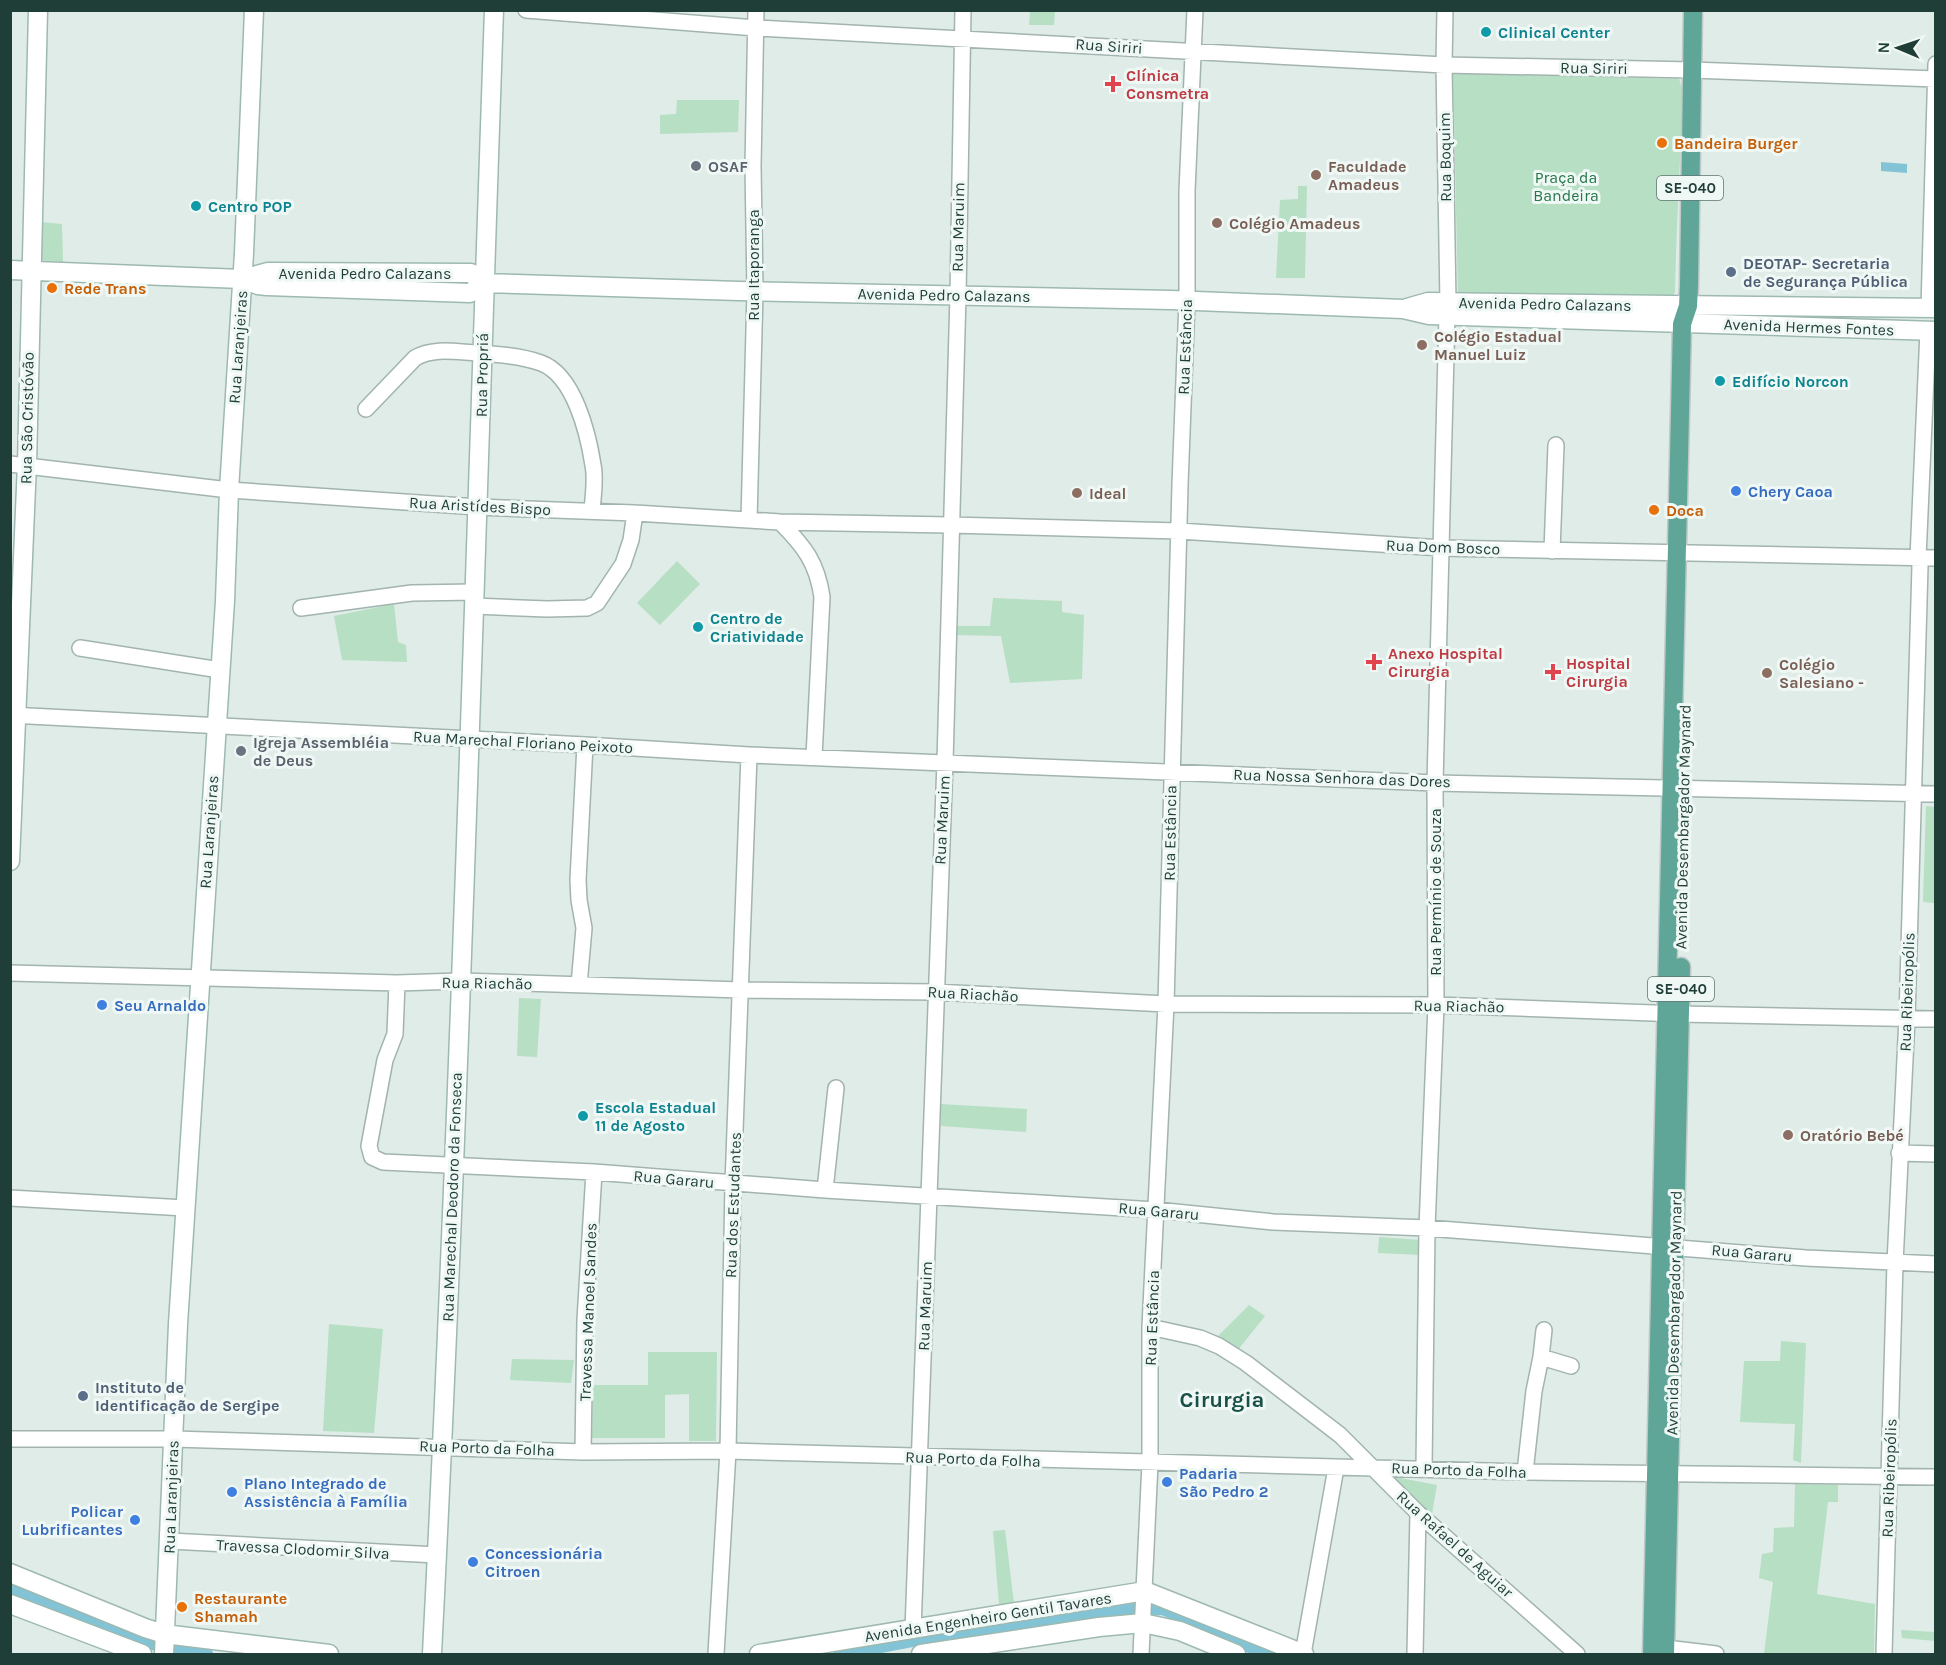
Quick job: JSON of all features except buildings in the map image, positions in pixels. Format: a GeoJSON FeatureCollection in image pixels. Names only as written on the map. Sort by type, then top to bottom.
{"type":"FeatureCollection","features":[{"type":"Feature","properties":{"kind":"main road","name":"Rua São Cristóvão"},"geometry":{"type":"LineString","coordinates":[[10,861],[19,464],[31,270],[38,10]]}},
{"type":"Feature","properties":{"kind":"main road","name":"Rua Laranjeiras"},"geometry":{"type":"LineString","coordinates":[[164,1642],[185,1208],[220,670],[242,279],[254,10]]}},
{"type":"Feature","properties":{"kind":"main road","name":"Rua Propriá"},"geometry":{"type":"LineString","coordinates":[[471,740],[494,10]]}},
{"type":"Feature","properties":{"kind":"main road","name":"SE-040"},"geometry":{"type":"LineString","coordinates":[[1688,306],[1693,10]]}},
{"type":"Feature","properties":{"kind":"main road","name":"Avenida Pedro Calazans"},"geometry":{"type":"LineString","coordinates":[[10,270],[242,279],[268,272],[471,273],[484,283],[1403,309],[1428,302],[1448,309],[1688,324]]}},
{"type":"Feature","properties":{"kind":"main road","name":"Avenida Pedro Calazans"},"geometry":{"type":"LineString","coordinates":[[1448,309],[1688,306]]}},
{"type":"Feature","properties":{"kind":"main road","name":"Avenida Hermes Fontes"},"geometry":{"type":"LineString","coordinates":[[1688,306],[1932,308]]}},
{"type":"Feature","properties":{"kind":"main road","name":"Avenida Desembargador Maynard"},"geometry":{"type":"LineString","coordinates":[[1661,1652],[1662,1474],[1688,306]]}},
{"type":"Feature","properties":{"kind":"main road","name":"Avenida Hermes Fontes"},"geometry":{"type":"LineString","coordinates":[[1688,324],[1932,331]]}},
{"type":"Feature","properties":{"kind":"main road","name":"Rua Marechal Deodoro da Fonseca"},"geometry":{"type":"LineString","coordinates":[[432,1654],[471,740]]}},
{"type":"Feature","properties":{"kind":"main road"},"geometry":{"type":"LineString","coordinates":[[10,1573],[145,1628],[164,1642],[330,1654]]}},
{"type":"Feature","properties":{"kind":"main road","name":"Avenida Engenheiro Gentil Tavares"},"geometry":{"type":"LineString","coordinates":[[759,1654],[1145,1593]]}},
{"type":"Feature","properties":{"kind":"main road"},"geometry":{"type":"LineString","coordinates":[[1145,1593],[1304,1654]]}},
{"type":"Feature","properties":{"kind":"main road"},"geometry":{"type":"LineString","coordinates":[[10,1604],[142,1654]]}},
{"type":"Feature","properties":{"kind":"main road","name":"Avenida Engenheiro Gentil Tavares"},"geometry":{"type":"LineString","coordinates":[[921,1654],[1143,1622],[1180,1631],[1236,1654]]}},
{"type":"Feature","properties":{"kind":"street","name":"Rua Siriri"},"geometry":{"type":"LineString","coordinates":[[526,10],[756,28],[1444,65],[1692,70],[1935,79]]}},
{"type":"Feature","properties":{"kind":"street","name":"Rua Itaporanga"},"geometry":{"type":"LineString","coordinates":[[749,520],[755,292],[753,166],[756,10]]}},
{"type":"Feature","properties":{"kind":"street","name":"Rua Maruim"},"geometry":{"type":"LineString","coordinates":[[913,1630],[945,762],[958,296],[963,10]]}},
{"type":"Feature","properties":{"kind":"street","name":"Rua Estância"},"geometry":{"type":"LineString","coordinates":[[1141,1654],[1150,1463],[1150,1327],[1166,1004],[1187,302],[1187,191],[1195,10]]}},
{"type":"Feature","properties":{"kind":"street","name":"Rua Boquim"},"geometry":{"type":"LineString","coordinates":[[1445,10],[1448,309]]}},
{"type":"Feature","properties":{"kind":"street"},"geometry":{"type":"LineString","coordinates":[[1932,308],[1935,64]]}},
{"type":"Feature","properties":{"kind":"street","name":"Rua Permínio de Souza"},"geometry":{"type":"LineString","coordinates":[[1424,1468],[1427,1228],[1436,1005],[1436,783],[1448,309]]}},
{"type":"Feature","properties":{"kind":"street","name":"Rua Ribeiropólis"},"geometry":{"type":"LineString","coordinates":[[1884,1654],[1895,1263],[1907,1018],[1920,566],[1917,558],[1932,331]]}},
{"type":"Feature","properties":{"kind":"street"},"geometry":{"type":"LineString","coordinates":[[366,409],[415,358],[424,352],[483,353],[542,363],[559,375],[574,397],[594,467],[592,511]]}},
{"type":"Feature","properties":{"kind":"street"},"geometry":{"type":"LineString","coordinates":[[1552,550],[1557,445]]}},
{"type":"Feature","properties":{"kind":"street","name":"Rua Aristídes Bispo"},"geometry":{"type":"LineString","coordinates":[[19,464],[229,490],[478,507],[780,522],[950,525]]}},
{"type":"Feature","properties":{"kind":"street"},"geometry":{"type":"LineString","coordinates":[[301,608],[412,593],[547,609],[587,608],[597,603],[623,564],[631,540],[635,513]]}},
{"type":"Feature","properties":{"kind":"street"},"geometry":{"type":"LineString","coordinates":[[780,522],[804,547],[819,578],[822,597],[814,757]]}},
{"type":"Feature","properties":{"kind":"street","name":"Rua Dom Bosco"},"geometry":{"type":"LineString","coordinates":[[950,525],[1179,531],[1442,548],[1935,558]]}},
{"type":"Feature","properties":{"kind":"street"},"geometry":{"type":"LineString","coordinates":[[80,648],[220,670]]}},
{"type":"Feature","properties":{"kind":"street","name":"Rua Marechal Floriano Peixoto"},"geometry":{"type":"LineString","coordinates":[[13,715],[748,755]]}},
{"type":"Feature","properties":{"kind":"street"},"geometry":{"type":"LineString","coordinates":[[579,985],[584,928],[578,880],[585,745]]}},
{"type":"Feature","properties":{"kind":"street","name":"Rua Nossa Senhora das Dores"},"geometry":{"type":"LineString","coordinates":[[748,755],[1436,783],[1935,794]]}},
{"type":"Feature","properties":{"kind":"street","name":"Rua dos Estudantes"},"geometry":{"type":"LineString","coordinates":[[716,1654],[728,1451],[733,1184],[748,755]]}},
{"type":"Feature","properties":{"kind":"street","name":"Rua Riachão"},"geometry":{"type":"LineString","coordinates":[[10,973],[397,982],[460,981],[741,990],[935,992],[1166,1004],[1436,1005],[1935,1019]]}},
{"type":"Feature","properties":{"kind":"street","name":"Rua Gararu"},"geometry":{"type":"LineString","coordinates":[[397,982],[395,1034],[385,1060],[369,1146],[372,1157],[383,1162],[594,1172],[825,1191],[1156,1210],[1273,1222],[1427,1228],[1806,1258],[1935,1264]]}},
{"type":"Feature","properties":{"kind":"street"},"geometry":{"type":"LineString","coordinates":[[825,1191],[836,1088]]}},
{"type":"Feature","properties":{"kind":"street"},"geometry":{"type":"LineString","coordinates":[[1899,1153],[1935,1154]]}},
{"type":"Feature","properties":{"kind":"street","name":"Travessa Manoel Sandes"},"geometry":{"type":"LineString","coordinates":[[583,1452],[585,1320],[594,1172]]}},
{"type":"Feature","properties":{"kind":"street"},"geometry":{"type":"LineString","coordinates":[[10,1198],[185,1208]]}},
{"type":"Feature","properties":{"kind":"street","name":"Rua Rafael de Aguiar"},"geometry":{"type":"LineString","coordinates":[[1150,1327],[1200,1338],[1219,1346],[1246,1363],[1340,1435],[1418,1513],[1577,1654]]}},
{"type":"Feature","properties":{"kind":"street"},"geometry":{"type":"LineString","coordinates":[[1525,1472],[1534,1391],[1544,1330]]}},
{"type":"Feature","properties":{"kind":"street"},"geometry":{"type":"LineString","coordinates":[[1541,1357],[1571,1366]]}},
{"type":"Feature","properties":{"kind":"street","name":"Rua Porto da Folha"},"geometry":{"type":"LineString","coordinates":[[10,1439],[174,1439],[583,1452],[728,1451],[1336,1468],[1935,1477]]}},
{"type":"Feature","properties":{"kind":"street"},"geometry":{"type":"LineString","coordinates":[[1304,1654],[1336,1468]]}},
{"type":"Feature","properties":{"kind":"street"},"geometry":{"type":"LineString","coordinates":[[1415,1654],[1418,1513]]}},
{"type":"Feature","properties":{"kind":"street","name":"Travessa Clodomir Silva"},"geometry":{"type":"LineString","coordinates":[[170,1541],[437,1555]]}},
{"type":"Feature","properties":{"kind":"street"},"geometry":{"type":"LineString","coordinates":[[1661,1652],[1716,1654]]}},
{"type":"Feature","properties":{"kind":"green space"},"geometry":{"type":"Polygon","coordinates":[[[1030,11],[1055,11],[1054,25],[1029,25],[1030,11]]]}},
{"type":"Feature","properties":{"kind":"green space","name":"Praça da Bandeira"},"geometry":{"type":"Polygon","coordinates":[[[1453,73],[1679,79],[1683,106],[1675,292],[1671,298],[1458,298],[1453,73]]]}},
{"type":"Feature","properties":{"kind":"green space"},"geometry":{"type":"Polygon","coordinates":[[[677,100],[739,100],[738,132],[660,134],[660,115],[676,114],[677,100]]]}},
{"type":"Feature","properties":{"kind":"green space"},"geometry":{"type":"Polygon","coordinates":[[[1298,186],[1307,186],[1305,278],[1276,278],[1280,200],[1298,199],[1298,186]]]}},
{"type":"Feature","properties":{"kind":"green space"},"geometry":{"type":"Polygon","coordinates":[[[40,222],[62,224],[63,262],[39,260],[40,222]]]}},
{"type":"Feature","properties":{"kind":"green space"},"geometry":{"type":"Polygon","coordinates":[[[677,561],[700,584],[660,625],[637,603],[677,561]]]}},
{"type":"Feature","properties":{"kind":"green space"},"geometry":{"type":"Polygon","coordinates":[[[993,598],[1062,601],[1062,612],[1084,615],[1082,679],[1010,683],[1001,636],[955,635],[956,626],[990,626],[993,598]]]}},
{"type":"Feature","properties":{"kind":"green space"},"geometry":{"type":"Polygon","coordinates":[[[394,604],[398,642],[406,645],[407,662],[342,660],[334,616],[394,604]]]}},
{"type":"Feature","properties":{"kind":"green space"},"geometry":{"type":"Polygon","coordinates":[[[1926,806],[1935,807],[1935,903],[1923,902],[1926,806]]]}},
{"type":"Feature","properties":{"kind":"green space"},"geometry":{"type":"Polygon","coordinates":[[[519,998],[541,999],[537,1057],[517,1056],[519,998]]]}},
{"type":"Feature","properties":{"kind":"green space"},"geometry":{"type":"Polygon","coordinates":[[[941,1104],[1027,1109],[1026,1132],[941,1126],[941,1104]]]}},
{"type":"Feature","properties":{"kind":"green space"},"geometry":{"type":"Polygon","coordinates":[[[1379,1237],[1421,1240],[1421,1255],[1378,1253],[1379,1237]]]}},
{"type":"Feature","properties":{"kind":"green space"},"geometry":{"type":"Polygon","coordinates":[[[1249,1305],[1265,1316],[1237,1351],[1216,1338],[1249,1305]]]}},
{"type":"Feature","properties":{"kind":"green space"},"geometry":{"type":"Polygon","coordinates":[[[329,1324],[383,1329],[374,1433],[323,1431],[329,1324]]]}},
{"type":"Feature","properties":{"kind":"green space"},"geometry":{"type":"Polygon","coordinates":[[[1781,1341],[1806,1343],[1801,1463],[1793,1460],[1795,1424],[1740,1422],[1744,1361],[1780,1361],[1781,1341]]]}},
{"type":"Feature","properties":{"kind":"green space"},"geometry":{"type":"Polygon","coordinates":[[[648,1352],[717,1352],[716,1441],[689,1441],[689,1394],[665,1395],[665,1438],[592,1438],[593,1385],[648,1385],[648,1352]]]}},
{"type":"Feature","properties":{"kind":"green space"},"geometry":{"type":"Polygon","coordinates":[[[512,1359],[574,1360],[571,1383],[510,1380],[512,1359]]]}},
{"type":"Feature","properties":{"kind":"green space"},"geometry":{"type":"Polygon","coordinates":[[[1390,1476],[1437,1485],[1432,1514],[1390,1476]]]}},
{"type":"Feature","properties":{"kind":"green space"},"geometry":{"type":"Polygon","coordinates":[[[1795,1484],[1838,1485],[1838,1502],[1828,1502],[1817,1594],[1875,1604],[1874,1654],[1764,1654],[1773,1582],[1759,1578],[1762,1554],[1773,1552],[1774,1528],[1794,1527],[1795,1484]]]}},
{"type":"Feature","properties":{"kind":"green space"},"geometry":{"type":"Polygon","coordinates":[[[1005,1530],[1014,1603],[999,1605],[993,1531],[1005,1530]]]}},
{"type":"Feature","properties":{"kind":"green space"},"geometry":{"type":"Polygon","coordinates":[[[1901,1630],[1935,1632],[1935,1641],[1902,1638],[1901,1630]]]}},
{"type":"Feature","properties":{"kind":"water"},"geometry":{"type":"Polygon","coordinates":[[[1881,162],[1907,164],[1907,173],[1881,171],[1881,162]]]}},
{"type":"Feature","properties":{"kind":"waterway"},"geometry":{"type":"LineString","coordinates":[[10,1588],[174,1651],[206,1654]]}},
{"type":"Feature","properties":{"kind":"waterway"},"geometry":{"type":"LineString","coordinates":[[840,1654],[918,1639],[1130,1609],[1163,1608],[1268,1654]]}},
{"type":"Feature","properties":{"kind":"place","name":"Clinical Center"},"geometry":{"type":"Point","coordinates":[1486,32]}},
{"type":"Feature","properties":{"kind":"place","name":"Clínica Consmetra"},"geometry":{"type":"Point","coordinates":[1113,84]}},
{"type":"Feature","properties":{"kind":"place","name":"Bandeira Burger"},"geometry":{"type":"Point","coordinates":[1662,143]}},
{"type":"Feature","properties":{"kind":"place","name":"OSAF"},"geometry":{"type":"Point","coordinates":[696,166]}},
{"type":"Feature","properties":{"kind":"place","name":"Faculdade Amadeus"},"geometry":{"type":"Point","coordinates":[1316,175]}},
{"type":"Feature","properties":{"kind":"place","name":"Centro POP"},"geometry":{"type":"Point","coordinates":[196,206]}},
{"type":"Feature","properties":{"kind":"place","name":"Colégio Amadeus"},"geometry":{"type":"Point","coordinates":[1217,223]}},
{"type":"Feature","properties":{"kind":"place","name":"DEOTAP- Secretaria de Segurança Pública"},"geometry":{"type":"Point","coordinates":[1731,272]}},
{"type":"Feature","properties":{"kind":"place","name":"Rede Trans"},"geometry":{"type":"Point","coordinates":[52,288]}},
{"type":"Feature","properties":{"kind":"place","name":"Colégio Estadual Manuel Luiz"},"geometry":{"type":"Point","coordinates":[1422,345]}},
{"type":"Feature","properties":{"kind":"place","name":"Edifício Norcon"},"geometry":{"type":"Point","coordinates":[1720,381]}},
{"type":"Feature","properties":{"kind":"place","name":"Chery Caoa"},"geometry":{"type":"Point","coordinates":[1736,491]}},
{"type":"Feature","properties":{"kind":"place","name":"Ideal"},"geometry":{"type":"Point","coordinates":[1077,493]}},
{"type":"Feature","properties":{"kind":"place","name":"Doca"},"geometry":{"type":"Point","coordinates":[1654,510]}},
{"type":"Feature","properties":{"kind":"place","name":"Centro de Criatividade"},"geometry":{"type":"Point","coordinates":[698,627]}},
{"type":"Feature","properties":{"kind":"place","name":"Anexo Hospital Cirurgia"},"geometry":{"type":"Point","coordinates":[1374,662]}},
{"type":"Feature","properties":{"kind":"place","name":"Hospital Cirurgia"},"geometry":{"type":"Point","coordinates":[1553,672]}},
{"type":"Feature","properties":{"kind":"place","name":"Colégio Salesiano -"},"geometry":{"type":"Point","coordinates":[1767,673]}},
{"type":"Feature","properties":{"kind":"place","name":"Igreja Assembléia de Deus"},"geometry":{"type":"Point","coordinates":[241,751]}},
{"type":"Feature","properties":{"kind":"place","name":"Seu Arnaldo"},"geometry":{"type":"Point","coordinates":[102,1005]}},
{"type":"Feature","properties":{"kind":"place","name":"Escola Estadual 11 de Agosto"},"geometry":{"type":"Point","coordinates":[583,1116]}},
{"type":"Feature","properties":{"kind":"place","name":"Oratório Bebé"},"geometry":{"type":"Point","coordinates":[1788,1135]}},
{"type":"Feature","properties":{"kind":"place","name":"Instituto de Identificação de Sergipe"},"geometry":{"type":"Point","coordinates":[83,1396]}},
{"type":"Feature","properties":{"kind":"place","name":"Padaria São Pedro 2"},"geometry":{"type":"Point","coordinates":[1167,1482]}},
{"type":"Feature","properties":{"kind":"place","name":"Plano Integrado de Assistência à Família"},"geometry":{"type":"Point","coordinates":[232,1492]}},
{"type":"Feature","properties":{"kind":"place","name":"Policar Lubrificantes"},"geometry":{"type":"Point","coordinates":[135,1520]}},
{"type":"Feature","properties":{"kind":"place","name":"Concessionária Citroen"},"geometry":{"type":"Point","coordinates":[473,1562]}},
{"type":"Feature","properties":{"kind":"place","name":"Restaurante Shamah"},"geometry":{"type":"Point","coordinates":[182,1607]}},
{"type":"Feature","properties":{"kind":"district","name":"Cirurgia"},"geometry":{"type":"Point","coordinates":[1222,1400]}}]}
